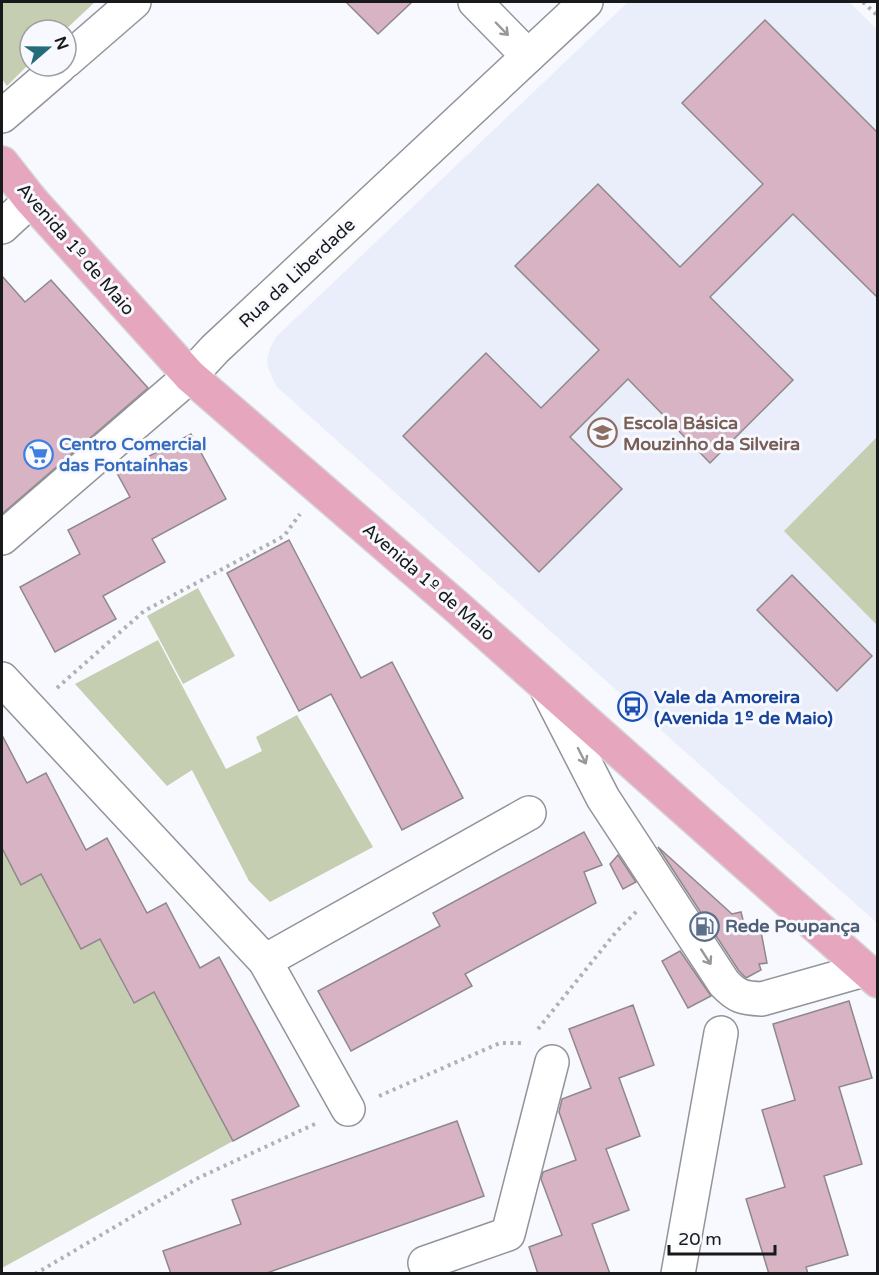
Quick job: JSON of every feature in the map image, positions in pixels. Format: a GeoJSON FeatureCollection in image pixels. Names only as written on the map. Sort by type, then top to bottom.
{"type":"FeatureCollection","features":[{"type":"Feature","properties":{"kind":"main road","name":"Avenida 1º de Maio"},"geometry":{"type":"LineString","coordinates":[[2,162],[31,200],[190,376],[545,685],[871,975]]}},
{"type":"Feature","properties":{"kind":"street"},"geometry":{"type":"LineString","coordinates":[[78,51],[134,2]]}},
{"type":"Feature","properties":{"kind":"street"},"geometry":{"type":"LineString","coordinates":[[475,2],[528,56]]}},
{"type":"Feature","properties":{"kind":"street","name":"Rua da Liberdade"},"geometry":{"type":"LineString","coordinates":[[2,538],[190,376],[215,349],[528,56],[568,7]]}},
{"type":"Feature","properties":{"kind":"street"},"geometry":{"type":"LineString","coordinates":[[2,116],[46,78]]}},
{"type":"Feature","properties":{"kind":"street"},"geometry":{"type":"LineString","coordinates":[[2,227],[31,200]]}},
{"type":"Feature","properties":{"kind":"street"},"geometry":{"type":"LineString","coordinates":[[2,679],[264,961],[348,1109]]}},
{"type":"Feature","properties":{"kind":"street"},"geometry":{"type":"LineString","coordinates":[[545,685],[603,798],[723,983],[735,995],[747,999],[762,999],[871,975]]}},
{"type":"Feature","properties":{"kind":"street"},"geometry":{"type":"LineString","coordinates":[[264,961],[529,813]]}},
{"type":"Feature","properties":{"kind":"street"},"geometry":{"type":"LineString","coordinates":[[678,1274],[721,1033]]}},
{"type":"Feature","properties":{"kind":"street"},"geometry":{"type":"LineString","coordinates":[[429,1274],[425,1263],[508,1234],[540,1053]]}},
{"type":"Feature","properties":{"kind":"path"},"geometry":{"type":"LineString","coordinates":[[863,2],[878,16]]}},
{"type":"Feature","properties":{"kind":"path"},"geometry":{"type":"LineString","coordinates":[[31,711],[144,611],[284,536],[319,487]]}},
{"type":"Feature","properties":{"kind":"path"},"geometry":{"type":"LineString","coordinates":[[34,1274],[196,1179],[348,1109],[500,1043],[540,1053]]}},
{"type":"Feature","properties":{"kind":"shaded area","name":"Escola Básica Mouzinho da Silveira"},"geometry":{"type":"Polygon","coordinates":[[[628,2],[849,2],[878,30],[877,923],[645,716],[647,712],[627,693],[623,696],[277,387],[268,368],[267,359],[276,337],[628,2]]]}},
{"type":"Feature","properties":{"kind":"green space"},"geometry":{"type":"Polygon","coordinates":[[[2,2],[95,2],[78,18],[18,18],[18,75],[7,86],[2,79],[2,2]]]}},
{"type":"Feature","properties":{"kind":"green space"},"geometry":{"type":"Polygon","coordinates":[[[877,437],[877,625],[784,531],[877,437]]]}},
{"type":"Feature","properties":{"kind":"green space"},"geometry":{"type":"Polygon","coordinates":[[[198,588],[235,656],[183,684],[147,616],[198,588]]]}},
{"type":"Feature","properties":{"kind":"green space"},"geometry":{"type":"Polygon","coordinates":[[[158,640],[226,769],[262,751],[256,737],[297,715],[373,847],[270,902],[249,881],[192,770],[167,786],[75,684],[158,640]]]}},
{"type":"Feature","properties":{"kind":"green space"},"geometry":{"type":"Polygon","coordinates":[[[2,848],[21,884],[41,874],[100,939],[133,1003],[154,992],[233,1141],[2,1268],[2,848]]]}},
{"type":"Feature","properties":{"kind":"building"},"geometry":{"type":"Polygon","coordinates":[[[346,2],[412,2],[378,34],[346,2]]]}},
{"type":"Feature","properties":{"kind":"building"},"geometry":{"type":"Polygon","coordinates":[[[765,20],[878,133],[878,298],[793,214],[710,297],[793,380],[710,463],[628,379],[570,437],[622,489],[539,572],[403,436],[486,353],[541,408],[599,350],[515,266],[598,184],[680,267],[763,184],[682,103],[765,20]]]}},
{"type":"Feature","properties":{"kind":"building","name":"Centro Comercial das Fontaínhas"},"geometry":{"type":"Polygon","coordinates":[[[2,276],[25,302],[51,280],[148,388],[2,514],[2,276]]]}},
{"type":"Feature","properties":{"kind":"building"},"geometry":{"type":"Polygon","coordinates":[[[191,434],[226,499],[152,539],[165,562],[103,596],[116,619],[55,652],[20,587],[80,554],[68,530],[130,497],[117,473],[191,434]]]}},
{"type":"Feature","properties":{"kind":"building"},"geometry":{"type":"Polygon","coordinates":[[[289,540],[361,678],[392,662],[463,798],[402,830],[331,694],[299,711],[227,573],[289,540]]]}},
{"type":"Feature","properties":{"kind":"building"},"geometry":{"type":"Polygon","coordinates":[[[792,575],[872,656],[837,691],[757,610],[792,575]]]}},
{"type":"Feature","properties":{"kind":"building"},"geometry":{"type":"Polygon","coordinates":[[[2,735],[27,783],[46,773],[86,850],[107,838],[147,913],[166,903],[200,968],[219,957],[299,1106],[233,1141],[154,992],[134,1003],[100,939],[81,949],[41,874],[21,885],[2,848],[2,735]]]}},
{"type":"Feature","properties":{"kind":"building"},"geometry":{"type":"Polygon","coordinates":[[[584,832],[602,865],[584,872],[596,903],[465,974],[472,986],[351,1051],[318,991],[440,926],[433,913],[584,832]]]}},
{"type":"Feature","properties":{"kind":"building"},"geometry":{"type":"Polygon","coordinates":[[[658,847],[732,914],[741,912],[744,924],[759,921],[767,963],[759,964],[761,970],[746,978],[739,971],[658,847]]]}},
{"type":"Feature","properties":{"kind":"building"},"geometry":{"type":"Polygon","coordinates":[[[618,855],[636,882],[623,889],[610,864],[618,855]]]}},
{"type":"Feature","properties":{"kind":"building"},"geometry":{"type":"Polygon","coordinates":[[[680,951],[711,996],[688,1008],[662,961],[680,951]]]}},
{"type":"Feature","properties":{"kind":"building"},"geometry":{"type":"Polygon","coordinates":[[[849,1001],[872,1078],[839,1087],[862,1164],[824,1176],[848,1255],[806,1267],[808,1274],[769,1274],[746,1199],[785,1187],[762,1110],[795,1100],[773,1024],[849,1001]]]}},
{"type":"Feature","properties":{"kind":"building"},"geometry":{"type":"Polygon","coordinates":[[[633,1005],[654,1065],[619,1078],[640,1136],[606,1149],[629,1210],[592,1224],[610,1274],[538,1274],[529,1247],[562,1235],[541,1179],[543,1172],[576,1160],[559,1112],[562,1099],[591,1088],[569,1029],[633,1005]]]}},
{"type":"Feature","properties":{"kind":"building"},"geometry":{"type":"Polygon","coordinates":[[[457,1121],[484,1196],[264,1274],[171,1274],[163,1251],[241,1224],[232,1200],[457,1121]]]}},
{"type":"Feature","properties":{"kind":"place","name":"Escola Básica Mouzinho da Silveira"},"geometry":{"type":"Point","coordinates":[602,433]}},
{"type":"Feature","properties":{"kind":"place","name":"Centro Comercial das Fontaínhas"},"geometry":{"type":"Point","coordinates":[38,454]}},
{"type":"Feature","properties":{"kind":"place","name":"Vale da Amoreira (Avenida 1º de Maio)"},"geometry":{"type":"Point","coordinates":[633,707]}},
{"type":"Feature","properties":{"kind":"place","name":"Rede Poupança"},"geometry":{"type":"Point","coordinates":[704,926]}}]}
